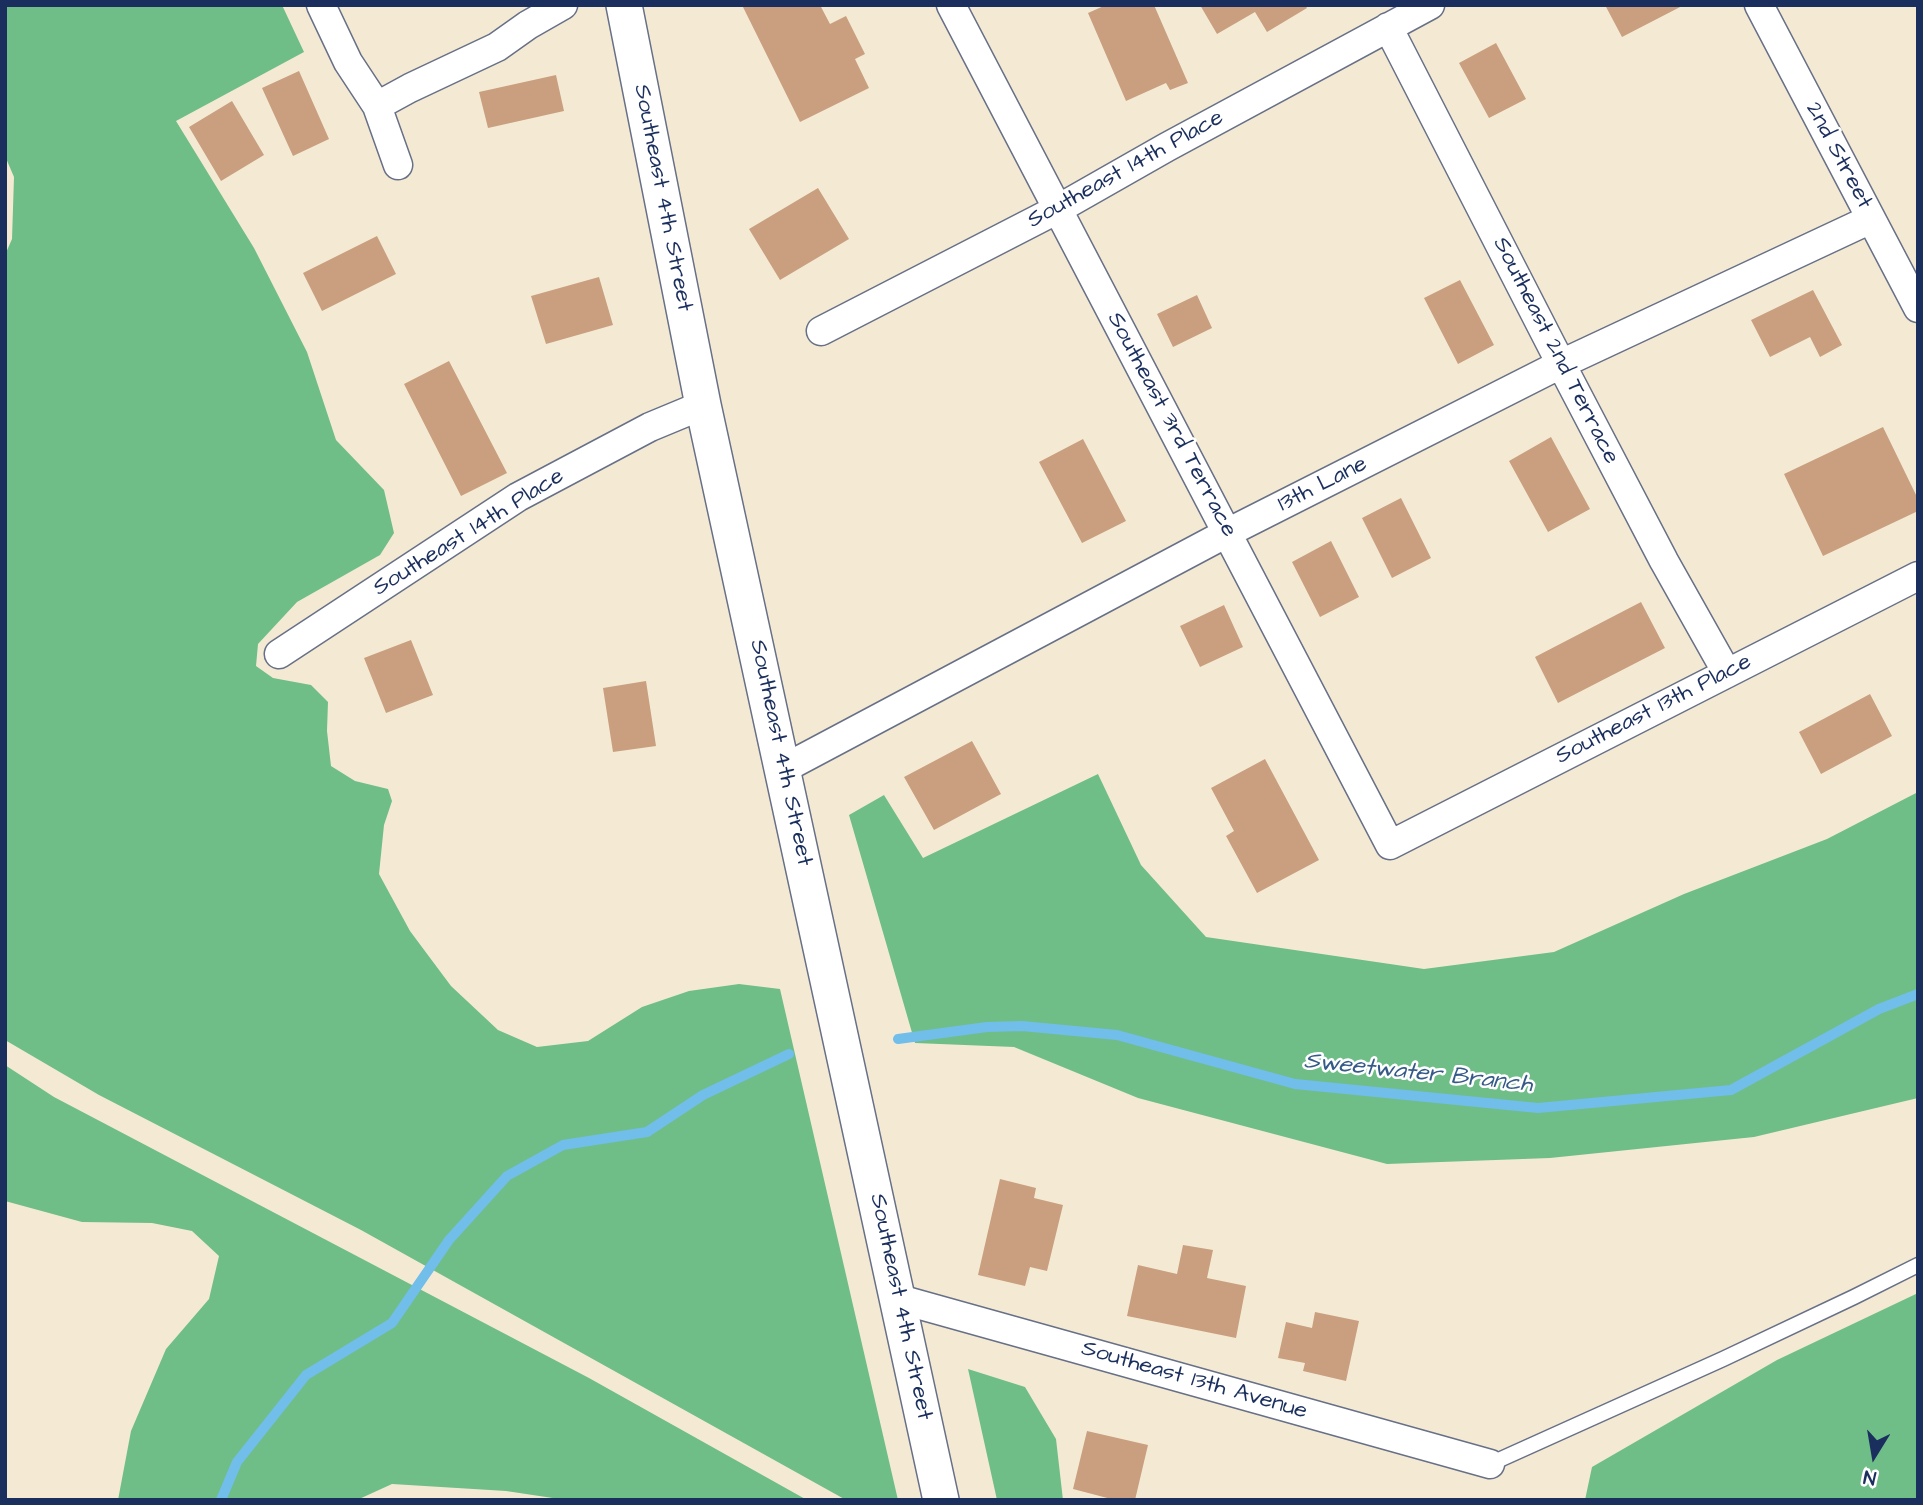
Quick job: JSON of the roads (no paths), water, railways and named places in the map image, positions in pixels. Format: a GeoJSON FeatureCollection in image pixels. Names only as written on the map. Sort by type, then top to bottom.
{"type":"FeatureCollection","features":[{"type":"Feature","properties":{"kind":"street"},"geometry":{"type":"LineString","coordinates":[[321,5],[348,62],[377,106],[398,165]]}},
{"type":"Feature","properties":{"kind":"street"},"geometry":{"type":"LineString","coordinates":[[377,106],[497,47],[563,5]]}},
{"type":"Feature","properties":{"kind":"street","name":"Southeast 4th Street"},"geometry":{"type":"LineString","coordinates":[[624,5],[703,405],[941,1500]]}},
{"type":"Feature","properties":{"kind":"street","name":"Southeast 3rd Terrace"},"geometry":{"type":"LineString","coordinates":[[951,5],[1390,845]]}},
{"type":"Feature","properties":{"kind":"street","name":"Southeast 14th Place"},"geometry":{"type":"LineString","coordinates":[[821,331],[1058,209],[1430,5]]}},
{"type":"Feature","properties":{"kind":"street","name":"2nd Street"},"geometry":{"type":"LineString","coordinates":[[1759,5],[1918,308]]}},
{"type":"Feature","properties":{"kind":"street","name":"Southeast 2nd Terrace"},"geometry":{"type":"LineString","coordinates":[[1388,27],[1664,561],[1727,673]]}},
{"type":"Feature","properties":{"kind":"street","name":"13th Lane"},"geometry":{"type":"LineString","coordinates":[[783,769],[1227,533],[1561,363],[1871,219]]}},
{"type":"Feature","properties":{"kind":"street","name":"Southeast 14th Place"},"geometry":{"type":"LineString","coordinates":[[279,654],[518,497],[650,427],[703,405]]}},
{"type":"Feature","properties":{"kind":"street","name":"Southeast 13th Place"},"geometry":{"type":"LineString","coordinates":[[1390,845],[1918,576]]}},
{"type":"Feature","properties":{"kind":"street","name":"Southeast 13th Avenue"},"geometry":{"type":"LineString","coordinates":[[899,1299],[1490,1464]]}},
{"type":"Feature","properties":{"kind":"lane"},"geometry":{"type":"LineString","coordinates":[[1490,1464],[1723,1360],[1918,1265]]}},
{"type":"Feature","properties":{"kind":"waterway","name":"Sweetwater Branch"},"geometry":{"type":"LineString","coordinates":[[898,1039],[987,1027],[1022,1026],[1117,1035],[1295,1084],[1538,1108],[1731,1090],[1879,1009],[1918,994]]}},
{"type":"Feature","properties":{"kind":"waterway","name":"Sweetwater Branch"},"geometry":{"type":"LineString","coordinates":[[221,1500],[237,1462],[306,1375],[392,1323],[449,1240],[507,1176],[563,1145],[647,1132],[703,1095],[789,1054]]}}]}
